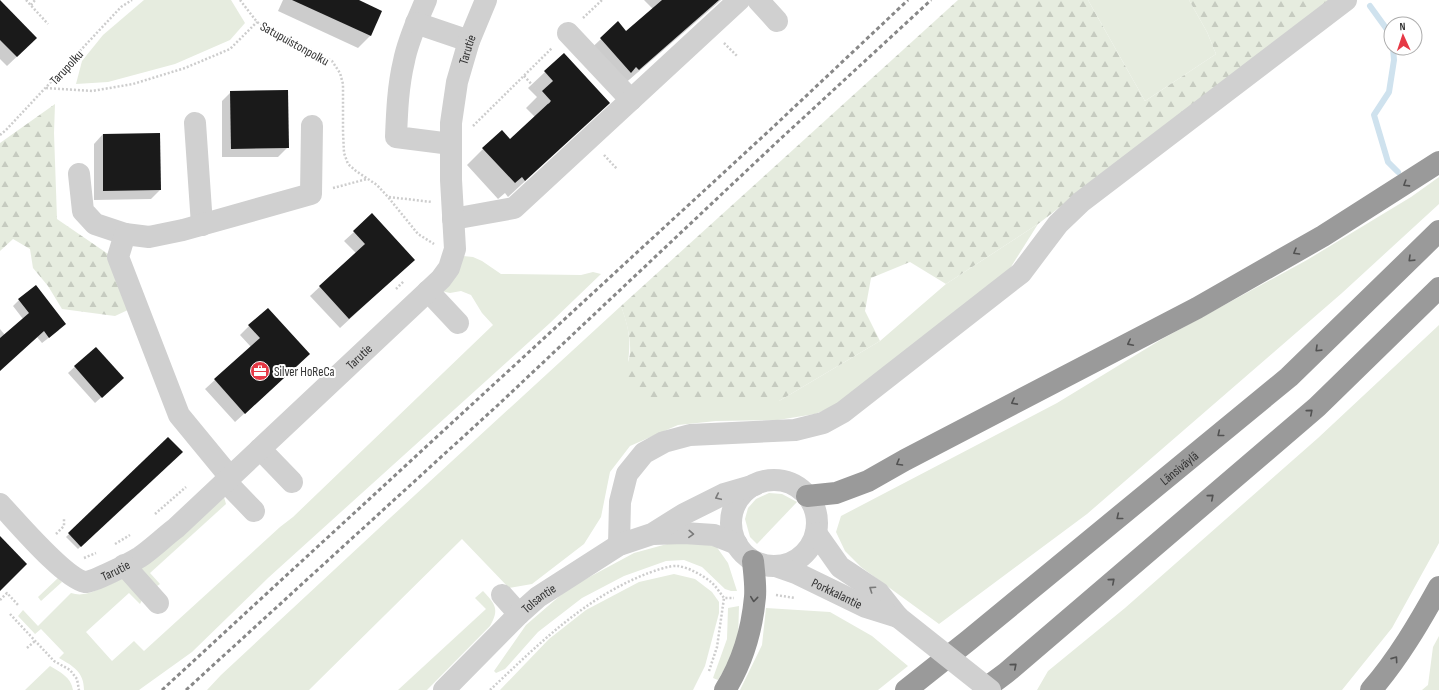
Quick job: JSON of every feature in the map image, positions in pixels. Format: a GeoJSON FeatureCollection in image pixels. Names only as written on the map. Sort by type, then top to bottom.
{"type":"FeatureCollection","features":[{"type":"Feature","properties":{"kind":"highway"},"geometry":{"type":"LineString","coordinates":[[808,496],[836,493],[868,481],[912,456],[1197,308],[1323,236],[1439,162]]}},
{"type":"Feature","properties":{"kind":"highway","name":"Länsiväylä"},"geometry":{"type":"LineString","coordinates":[[906,690],[1289,377],[1439,231]]}},
{"type":"Feature","properties":{"kind":"highway"},"geometry":{"type":"LineString","coordinates":[[983,690],[1006,673],[1316,407],[1439,288]]}},
{"type":"Feature","properties":{"kind":"highway"},"geometry":{"type":"LineString","coordinates":[[725,690],[744,651],[751,622],[755,596],[753,560]]}},
{"type":"Feature","properties":{"kind":"highway"},"geometry":{"type":"LineString","coordinates":[[1371,690],[1412,635],[1439,587]]}},
{"type":"Feature","properties":{"kind":"street"},"geometry":{"type":"LineString","coordinates":[[426,0],[416,23],[404,60],[397,102],[396,137],[451,144]]}},
{"type":"Feature","properties":{"kind":"street","name":"Tarutie"},"geometry":{"type":"LineString","coordinates":[[0,504],[60,567],[75,578],[87,582],[102,576],[140,557],[176,528],[428,291],[449,268],[455,249],[451,180],[451,123],[457,82],[469,41],[486,0]]}},
{"type":"Feature","properties":{"kind":"street"},"geometry":{"type":"LineString","coordinates":[[453,219],[514,208],[739,0]]}},
{"type":"Feature","properties":{"kind":"street"},"geometry":{"type":"LineString","coordinates":[[758,0],[777,21]]}},
{"type":"Feature","properties":{"kind":"street"},"geometry":{"type":"LineString","coordinates":[[620,545],[620,502],[627,474],[644,453],[664,442],[690,435],[795,430],[822,423],[844,412],[1021,273],[1058,224],[1081,202],[1346,0]]}},
{"type":"Feature","properties":{"kind":"street"},"geometry":{"type":"LineString","coordinates":[[416,23],[469,41]]}},
{"type":"Feature","properties":{"kind":"street"},"geometry":{"type":"LineString","coordinates":[[568,33],[631,100]]}},
{"type":"Feature","properties":{"kind":"street"},"geometry":{"type":"LineString","coordinates":[[195,123],[202,225]]}},
{"type":"Feature","properties":{"kind":"street"},"geometry":{"type":"LineString","coordinates":[[79,174],[83,211],[95,224],[125,234],[149,237],[202,225],[311,194],[312,126]]}},
{"type":"Feature","properties":{"kind":"street"},"geometry":{"type":"LineString","coordinates":[[125,234],[118,257],[179,415],[227,479],[254,511]]}},
{"type":"Feature","properties":{"kind":"street"},"geometry":{"type":"LineString","coordinates":[[428,291],[458,323]]}},
{"type":"Feature","properties":{"kind":"street"},"geometry":{"type":"LineString","coordinates":[[260,449],[292,482]]}},
{"type":"Feature","properties":{"kind":"street"},"geometry":{"type":"LineString","coordinates":[[777,481],[792,484],[808,496],[815,509],[817,524],[816,533],[810,547],[803,555],[791,563],[767,566],[753,560],[742,551],[737,544],[732,530],[731,521],[735,506],[743,494],[755,485],[762,482],[777,481]]}},
{"type":"Feature","properties":{"kind":"street","name":"Tolsantie"},"geometry":{"type":"LineString","coordinates":[[444,690],[519,614],[538,597],[620,545],[652,534],[684,514],[718,497],[755,485]]}},
{"type":"Feature","properties":{"kind":"street","name":"Tolsantie"},"geometry":{"type":"LineString","coordinates":[[652,534],[684,533],[714,535],[737,544]]}},
{"type":"Feature","properties":{"kind":"street","name":"Porkkalantie"},"geometry":{"type":"LineString","coordinates":[[816,533],[840,567],[878,593],[898,617],[990,690]]}},
{"type":"Feature","properties":{"kind":"street"},"geometry":{"type":"LineString","coordinates":[[124,565],[158,603]]}},
{"type":"Feature","properties":{"kind":"street","name":"Porkkalantie"},"geometry":{"type":"LineString","coordinates":[[776,566],[802,576],[866,607],[898,617]]}},
{"type":"Feature","properties":{"kind":"street"},"geometry":{"type":"LineString","coordinates":[[502,595],[519,614]]}},
{"type":"Feature","properties":{"kind":"path"},"geometry":{"type":"LineString","coordinates":[[26,0],[48,24]]}},
{"type":"Feature","properties":{"kind":"path"},"geometry":{"type":"LineString","coordinates":[[30,5],[36,0]]}},
{"type":"Feature","properties":{"kind":"path","name":"Tarupolku"},"geometry":{"type":"LineString","coordinates":[[0,134],[6,130],[121,7],[132,0]]}},
{"type":"Feature","properties":{"kind":"path","name":"Satupuistonpolku"},"geometry":{"type":"LineString","coordinates":[[240,0],[257,22],[274,33],[332,61],[340,73],[343,84],[344,153],[348,164],[377,185],[418,234],[437,246],[455,249]]}},
{"type":"Feature","properties":{"kind":"path"},"geometry":{"type":"LineString","coordinates":[[451,144],[463,136],[602,0]]}},
{"type":"Feature","properties":{"kind":"path"},"geometry":{"type":"LineString","coordinates":[[46,88],[92,91],[133,84],[185,68],[230,49],[257,22]]}},
{"type":"Feature","properties":{"kind":"path"},"geometry":{"type":"LineString","coordinates":[[524,76],[549,103]]}},
{"type":"Feature","properties":{"kind":"path"},"geometry":{"type":"LineString","coordinates":[[311,194],[367,179]]}},
{"type":"Feature","properties":{"kind":"path"},"geometry":{"type":"LineString","coordinates":[[388,197],[438,202]]}},
{"type":"Feature","properties":{"kind":"path"},"geometry":{"type":"LineString","coordinates":[[391,293],[408,278]]}},
{"type":"Feature","properties":{"kind":"path"},"geometry":{"type":"LineString","coordinates":[[154,516],[187,485]]}},
{"type":"Feature","properties":{"kind":"path"},"geometry":{"type":"LineString","coordinates":[[54,536],[64,526],[64,518]]}},
{"type":"Feature","properties":{"kind":"path"},"geometry":{"type":"LineString","coordinates":[[109,547],[134,532]]}},
{"type":"Feature","properties":{"kind":"path"},"geometry":{"type":"LineString","coordinates":[[60,567],[72,555],[82,558],[102,551]]}},
{"type":"Feature","properties":{"kind":"path"},"geometry":{"type":"LineString","coordinates":[[490,690],[546,637],[590,603],[624,583],[655,570],[677,566],[694,571],[712,582],[724,598],[717,647],[708,675]]}},
{"type":"Feature","properties":{"kind":"path"},"geometry":{"type":"LineString","coordinates":[[0,600],[7,593],[19,606]]}},
{"type":"Feature","properties":{"kind":"path"},"geometry":{"type":"LineString","coordinates":[[724,598],[771,594],[797,598]]}},
{"type":"Feature","properties":{"kind":"path"},"geometry":{"type":"LineString","coordinates":[[10,614],[54,661],[70,670],[77,679],[79,690]]}},
{"type":"Feature","properties":{"kind":"path"},"geometry":{"type":"LineString","coordinates":[[27,648],[35,641]]}},
{"type":"Feature","properties":{"kind":"green space"},"geometry":{"type":"Polygon","coordinates":[[[144,0],[231,0],[245,23],[230,40],[175,64],[108,82],[76,84],[82,61],[103,35],[144,0]]]}},
{"type":"Feature","properties":{"kind":"green space"},"geometry":{"type":"Polygon","coordinates":[[[958,0],[1088,0],[1145,101],[1216,54],[1207,32],[1189,0],[1329,0],[1038,224],[946,284],[910,262],[871,278],[865,311],[880,341],[779,401],[688,401],[651,398],[618,374],[627,364],[630,356],[630,341],[621,306],[958,0]]]}},
{"type":"Feature","properties":{"kind":"green space"},"geometry":{"type":"Polygon","coordinates":[[[1088,0],[1189,0],[1207,32],[1216,54],[1145,101],[1088,0]]]}},
{"type":"Feature","properties":{"kind":"green space"},"geometry":{"type":"Polygon","coordinates":[[[55,104],[54,133],[57,219],[111,256],[130,309],[115,316],[62,309],[48,286],[33,268],[30,249],[13,239],[0,251],[0,143],[55,104]]]}},
{"type":"Feature","properties":{"kind":"green space"},"geometry":{"type":"Polygon","coordinates":[[[1439,177],[1439,204],[1342,293],[1087,514],[939,624],[861,567],[845,551],[836,532],[841,516],[1057,403],[1162,339],[1307,260],[1411,197],[1439,177]]]}},
{"type":"Feature","properties":{"kind":"green space"},"geometry":{"type":"Polygon","coordinates":[[[1038,224],[1004,278],[845,402],[815,414],[778,420],[716,421],[678,425],[630,446],[610,472],[601,517],[584,544],[532,584],[509,588],[462,539],[309,690],[207,690],[221,675],[390,518],[621,306],[629,334],[628,362],[779,401],[880,341],[946,284],[1038,224]]]}},
{"type":"Feature","properties":{"kind":"green space"},"geometry":{"type":"Polygon","coordinates":[[[463,256],[473,257],[482,261],[501,274],[581,275],[593,272],[601,274],[550,323],[268,578],[192,652],[139,690],[84,690],[84,684],[77,670],[59,658],[64,653],[41,629],[35,634],[18,616],[23,610],[38,626],[71,593],[84,594],[98,590],[122,576],[142,600],[140,604],[129,593],[86,632],[112,661],[134,641],[144,651],[280,527],[293,517],[493,325],[482,313],[471,295],[461,291],[450,293],[441,291],[463,256]]]}},
{"type":"Feature","properties":{"kind":"green space"},"geometry":{"type":"Polygon","coordinates":[[[1439,325],[1439,543],[1392,628],[1342,690],[1037,690],[1048,671],[1125,608],[1318,438],[1439,325]]]}},
{"type":"Feature","properties":{"kind":"green space"},"geometry":{"type":"Polygon","coordinates":[[[769,493],[782,494],[797,502],[757,544],[750,537],[745,519],[748,508],[756,499],[769,493]]]}},
{"type":"Feature","properties":{"kind":"green space"},"geometry":{"type":"Polygon","coordinates":[[[224,497],[226,504],[150,573],[160,584],[157,586],[137,568],[224,497]]]}},
{"type":"Feature","properties":{"kind":"green space"},"geometry":{"type":"Polygon","coordinates":[[[678,541],[716,546],[728,563],[737,591],[725,589],[702,567],[684,560],[666,561],[624,576],[582,598],[538,632],[505,669],[496,673],[494,671],[526,625],[569,588],[634,553],[678,541]]]}},
{"type":"Feature","properties":{"kind":"green space"},"geometry":{"type":"Polygon","coordinates":[[[674,574],[695,579],[712,592],[719,602],[719,613],[705,666],[693,690],[500,690],[549,639],[586,610],[639,582],[674,574]]]}},
{"type":"Feature","properties":{"kind":"green space"},"geometry":{"type":"Polygon","coordinates":[[[58,578],[62,582],[41,601],[38,597],[58,578]]]}},
{"type":"Feature","properties":{"kind":"green space"},"geometry":{"type":"Polygon","coordinates":[[[483,591],[495,607],[495,615],[490,626],[427,690],[398,690],[486,609],[475,598],[483,591]]]}},
{"type":"Feature","properties":{"kind":"green space"},"geometry":{"type":"Polygon","coordinates":[[[739,606],[738,641],[732,656],[718,680],[713,678],[727,639],[728,608],[739,606]]]}},
{"type":"Feature","properties":{"kind":"green space"},"geometry":{"type":"Polygon","coordinates":[[[766,608],[830,612],[872,636],[908,666],[878,690],[740,690],[762,645],[766,608]]]}},
{"type":"Feature","properties":{"kind":"green space"},"geometry":{"type":"Polygon","coordinates":[[[1439,636],[1439,690],[1422,690],[1428,685],[1433,647],[1439,636]]]}},
{"type":"Feature","properties":{"kind":"green space"},"geometry":{"type":"Polygon","coordinates":[[[50,666],[67,678],[72,685],[73,690],[25,690],[50,666]]]}},
{"type":"Feature","properties":{"kind":"building"},"geometry":{"type":"Polygon","coordinates":[[[0,0],[37,38],[17,57],[0,40],[0,0]]]}},
{"type":"Feature","properties":{"kind":"building"},"geometry":{"type":"Polygon","coordinates":[[[292,0],[359,0],[382,11],[371,36],[292,0]]]}},
{"type":"Feature","properties":{"kind":"building"},"geometry":{"type":"Polygon","coordinates":[[[662,0],[719,0],[639,70],[636,67],[631,73],[600,38],[618,21],[626,31],[662,0]]]}},
{"type":"Feature","properties":{"kind":"building"},"geometry":{"type":"Polygon","coordinates":[[[564,53],[610,103],[525,181],[522,177],[515,183],[482,148],[502,130],[510,139],[551,101],[542,91],[553,81],[544,71],[564,53]]]}},
{"type":"Feature","properties":{"kind":"building"},"geometry":{"type":"Polygon","coordinates":[[[288,90],[289,148],[231,149],[230,91],[288,90]]]}},
{"type":"Feature","properties":{"kind":"building"},"geometry":{"type":"Polygon","coordinates":[[[160,133],[161,190],[103,191],[103,134],[160,133]]]}},
{"type":"Feature","properties":{"kind":"building"},"geometry":{"type":"Polygon","coordinates":[[[372,213],[415,260],[349,319],[319,286],[365,244],[353,231],[372,213]]]}},
{"type":"Feature","properties":{"kind":"building"},"geometry":{"type":"Polygon","coordinates":[[[36,285],[66,324],[49,338],[44,331],[0,371],[0,338],[29,313],[18,299],[36,285]]]}},
{"type":"Feature","properties":{"kind":"building"},"geometry":{"type":"Polygon","coordinates":[[[268,308],[310,354],[245,414],[214,379],[260,338],[248,325],[268,308]]]}},
{"type":"Feature","properties":{"kind":"building"},"geometry":{"type":"Polygon","coordinates":[[[96,347],[124,378],[102,398],[74,366],[96,347]]]}},
{"type":"Feature","properties":{"kind":"building"},"geometry":{"type":"Polygon","coordinates":[[[168,437],[183,452],[81,547],[68,533],[168,437]]]}},
{"type":"Feature","properties":{"kind":"building"},"geometry":{"type":"Polygon","coordinates":[[[0,536],[27,564],[0,591],[0,536]]]}},
{"type":"Feature","properties":{"kind":"waterway"},"geometry":{"type":"LineString","coordinates":[[1370,6],[1383,24]]}},
{"type":"Feature","properties":{"kind":"waterway"},"geometry":{"type":"LineString","coordinates":[[1394,56],[1389,92],[1374,115],[1388,162],[1398,172]]}},
{"type":"Feature","properties":{"kind":"railway"},"geometry":{"type":"LineString","coordinates":[[162,690],[771,129],[908,0]]}},
{"type":"Feature","properties":{"kind":"railway"},"geometry":{"type":"LineString","coordinates":[[186,690],[498,405],[776,143],[931,0]]}},
{"type":"Feature","properties":{"kind":"place","name":"Silver HoReCa"},"geometry":{"type":"Point","coordinates":[260,371]}}]}
